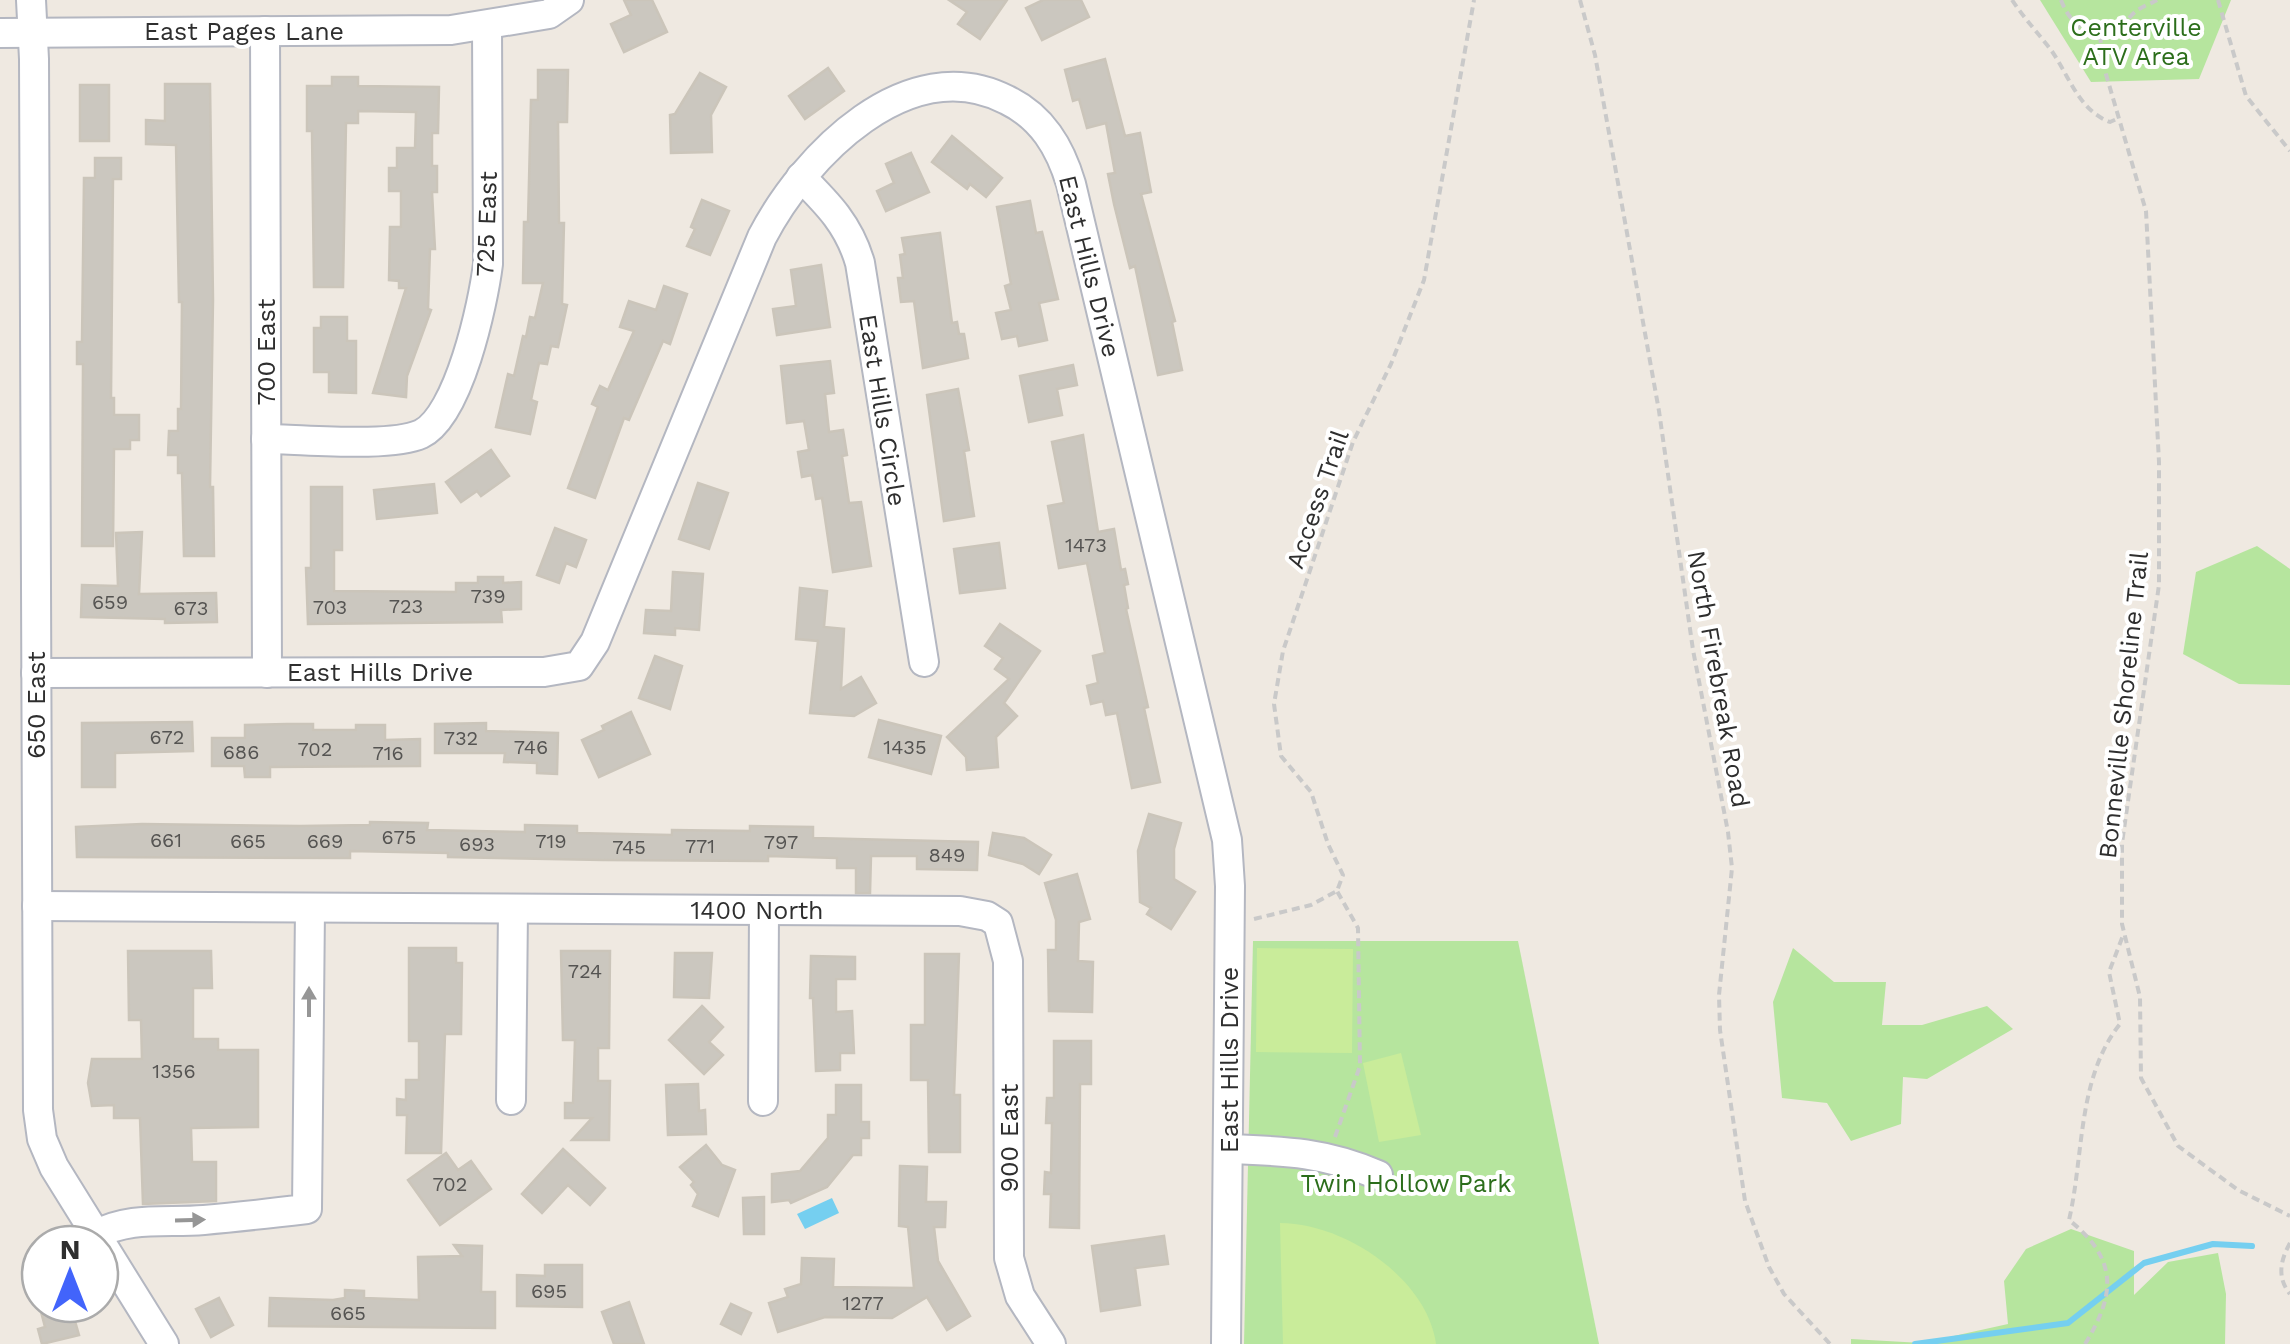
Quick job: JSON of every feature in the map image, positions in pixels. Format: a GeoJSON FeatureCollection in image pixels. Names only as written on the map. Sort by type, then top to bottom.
{"type":"FeatureCollection","features":[{"type":"Feature","properties":{"kind":"street","name":"650 East"},"geometry":{"type":"LineString","coordinates":[[31,0],[39,1124],[47,1153],[89,1224]]}},
{"type":"Feature","properties":{"kind":"street","name":"East Pages Lane"},"geometry":{"type":"LineString","coordinates":[[0,33],[451,30],[549,14],[569,0]]}},
{"type":"Feature","properties":{"kind":"street","name":"725 East"},"geometry":{"type":"LineString","coordinates":[[266,439],[406,438],[420,434],[443,416],[450,404],[482,304],[488,264],[487,26]]}},
{"type":"Feature","properties":{"kind":"street","name":"700 East"},"geometry":{"type":"LineString","coordinates":[[265,31],[266,673]]}},
{"type":"Feature","properties":{"kind":"street","name":"East Hills Drive"},"geometry":{"type":"LineString","coordinates":[[36,673],[544,672],[579,666],[595,642],[762,237],[801,176],[844,134],[882,108],[917,92],[948,86],[986,90],[1015,104],[1041,124],[1059,152],[1076,203],[1223,817],[1230,926],[1226,1344]]}},
{"type":"Feature","properties":{"kind":"street","name":"East Hills Circle"},"geometry":{"type":"LineString","coordinates":[[801,176],[838,214],[848,229],[860,264],[924,662]]}},
{"type":"Feature","properties":{"kind":"street","name":"1400 North"},"geometry":{"type":"LineString","coordinates":[[37,906],[960,911],[987,916],[998,924]]}},
{"type":"Feature","properties":{"kind":"street"},"geometry":{"type":"LineString","coordinates":[[114,1224],[307,1209],[310,908]]}},
{"type":"Feature","properties":{"kind":"street"},"geometry":{"type":"LineString","coordinates":[[511,1100],[513,909]]}},
{"type":"Feature","properties":{"kind":"street"},"geometry":{"type":"LineString","coordinates":[[763,1101],[764,910]]}},
{"type":"Feature","properties":{"kind":"street","name":"900 East"},"geometry":{"type":"LineString","coordinates":[[998,924],[1008,961],[1009,1258],[1015,1284],[1045,1336]]}},
{"type":"Feature","properties":{"kind":"street"},"geometry":{"type":"LineString","coordinates":[[1228,1149],[1304,1151],[1378,1175]]}},
{"type":"Feature","properties":{"kind":"street","name":"650 East"},"geometry":{"type":"LineString","coordinates":[[120,1274],[164,1344]]}},
{"type":"Feature","properties":{"kind":"street"},"geometry":{"type":"LineString","coordinates":[[1016,1344],[1045,1336]]}},
{"type":"Feature","properties":{"kind":"path","name":"Access Trail"},"geometry":{"type":"LineString","coordinates":[[1329,1156],[1360,1066],[1358,928],[1337,891],[1344,875],[1328,844],[1311,792],[1281,756],[1274,704],[1283,650],[1353,442],[1391,364],[1424,280],[1474,0]]}},
{"type":"Feature","properties":{"kind":"path","name":"North Firebreak Road"},"geometry":{"type":"LineString","coordinates":[[1580,0],[1594,55],[1656,392],[1692,650],[1728,832],[1732,868],[1719,995],[1720,1030],[1745,1201],[1769,1267],[1784,1294],[1830,1344]]}},
{"type":"Feature","properties":{"kind":"path"},"geometry":{"type":"LineString","coordinates":[[2012,0],[2063,67],[2084,104],[2099,118],[2110,122],[2119,118]]}},
{"type":"Feature","properties":{"kind":"path"},"geometry":{"type":"LineString","coordinates":[[2061,0],[2076,25],[2089,34],[2100,35],[2110,34],[2136,11],[2157,0]]}},
{"type":"Feature","properties":{"kind":"path"},"geometry":{"type":"LineString","coordinates":[[2218,0],[2246,96],[2290,151]]}},
{"type":"Feature","properties":{"kind":"path","name":"Bonneville Shoreline Trail"},"geometry":{"type":"LineString","coordinates":[[2100,35],[2103,64],[2146,211],[2159,462],[2159,585],[2122,842],[2125,932],[2140,997],[2141,1078],[2178,1146],[2238,1190],[2290,1216]]}},
{"type":"Feature","properties":{"kind":"path"},"geometry":{"type":"LineString","coordinates":[[1230,926],[1311,905],[1337,891]]}},
{"type":"Feature","properties":{"kind":"path"},"geometry":{"type":"LineString","coordinates":[[2084,1344],[2105,1308],[2106,1261],[2087,1235],[2069,1220],[2084,1112],[2104,1043],[2120,1024],[2109,972],[2125,932]]}},
{"type":"Feature","properties":{"kind":"path"},"geometry":{"type":"LineString","coordinates":[[2290,1243],[2282,1256],[2282,1280],[2290,1294]]}},
{"type":"Feature","properties":{"kind":"green space","name":"Centerville ATV Area"},"geometry":{"type":"Polygon","coordinates":[[[2040,0],[2231,0],[2199,79],[2091,82],[2040,0]]]}},
{"type":"Feature","properties":{"kind":"green space"},"geometry":{"type":"Polygon","coordinates":[[[2257,546],[2290,569],[2290,685],[2239,684],[2183,654],[2196,572],[2257,546]]]}},
{"type":"Feature","properties":{"kind":"green space","name":"Twin Hollow Park"},"geometry":{"type":"Polygon","coordinates":[[[1253,941],[1518,941],[1599,1344],[1244,1344],[1253,941]]]}},
{"type":"Feature","properties":{"kind":"green space"},"geometry":{"type":"Polygon","coordinates":[[[1257,948],[1353,949],[1352,1053],[1256,1052],[1257,948]]]}},
{"type":"Feature","properties":{"kind":"green space"},"geometry":{"type":"Polygon","coordinates":[[[1793,948],[1834,982],[1886,982],[1882,1025],[1922,1025],[1987,1006],[2013,1029],[1927,1079],[1903,1077],[1901,1124],[1851,1141],[1827,1103],[1782,1098],[1773,1002],[1793,948]]]}},
{"type":"Feature","properties":{"kind":"green space"},"geometry":{"type":"Polygon","coordinates":[[[1401,1053],[1421,1135],[1379,1142],[1363,1063],[1401,1053]]]}},
{"type":"Feature","properties":{"kind":"green space"},"geometry":{"type":"Polygon","coordinates":[[[1280,1223],[1330,1233],[1379,1259],[1417,1297],[1436,1344],[1283,1344],[1280,1223]]]}},
{"type":"Feature","properties":{"kind":"green space"},"geometry":{"type":"Polygon","coordinates":[[[2071,1229],[2134,1251],[2134,1295],[2168,1262],[2218,1253],[2226,1294],[2225,1344],[1851,1344],[1851,1339],[1922,1343],[2008,1324],[2004,1281],[2026,1249],[2071,1229]]]}},
{"type":"Feature","properties":{"kind":"water"},"geometry":{"type":"Polygon","coordinates":[[[832,1198],[839,1213],[805,1229],[797,1214],[832,1198]]]}},
{"type":"Feature","properties":{"kind":"building"},"geometry":{"type":"Polygon","coordinates":[[[624,0],[652,0],[667,32],[624,52],[611,24],[631,15],[624,0]]]}},
{"type":"Feature","properties":{"kind":"building"},"geometry":{"type":"Polygon","coordinates":[[[949,0],[1007,0],[980,39],[958,24],[967,12],[949,0]]]}},
{"type":"Feature","properties":{"kind":"building"},"geometry":{"type":"Polygon","coordinates":[[[1043,0],[1081,0],[1089,17],[1042,40],[1026,8],[1043,0]]]}},
{"type":"Feature","properties":{"kind":"building"},"geometry":{"type":"Polygon","coordinates":[[[1105,59],[1125,136],[1140,133],[1151,192],[1141,194],[1175,321],[1172,322],[1182,370],[1158,375],[1135,266],[1130,268],[1114,204],[1108,174],[1115,173],[1106,123],[1087,128],[1079,99],[1073,101],[1065,70],[1105,59]]]}},
{"type":"Feature","properties":{"kind":"building"},"geometry":{"type":"Polygon","coordinates":[[[828,68],[844,91],[805,119],[789,96],[828,68]]]}},
{"type":"Feature","properties":{"kind":"building"},"geometry":{"type":"Polygon","coordinates":[[[538,70],[568,70],[567,122],[558,122],[559,223],[564,223],[562,304],[567,305],[558,347],[551,346],[547,364],[539,363],[531,400],[537,402],[530,434],[496,427],[508,374],[514,376],[523,336],[526,337],[530,317],[535,318],[543,283],[523,283],[531,100],[538,100],[538,70]]]}},
{"type":"Feature","properties":{"kind":"building"},"geometry":{"type":"Polygon","coordinates":[[[700,73],[726,87],[711,115],[712,152],[671,153],[670,115],[675,114],[700,73]]]}},
{"type":"Feature","properties":{"kind":"building"},"geometry":{"type":"Polygon","coordinates":[[[332,77],[358,77],[358,86],[439,87],[438,133],[432,133],[437,192],[432,192],[435,249],[430,249],[431,310],[407,376],[406,397],[373,393],[406,288],[399,288],[399,281],[389,280],[390,227],[401,227],[401,191],[389,191],[389,168],[397,168],[397,148],[415,148],[416,112],[358,111],[358,123],[346,123],[343,287],[314,287],[312,131],[307,131],[307,86],[332,86],[332,77]]]}},
{"type":"Feature","properties":{"kind":"building"},"geometry":{"type":"Polygon","coordinates":[[[165,84],[210,84],[210,487],[214,556],[184,556],[182,473],[178,473],[178,455],[168,455],[169,431],[178,431],[181,409],[182,302],[176,145],[146,144],[146,120],[165,121],[165,84]]]}},
{"type":"Feature","properties":{"kind":"building"},"geometry":{"type":"Polygon","coordinates":[[[80,85],[109,85],[109,141],[80,141],[80,85]]]}},
{"type":"Feature","properties":{"kind":"building"},"geometry":{"type":"Polygon","coordinates":[[[952,136],[1002,178],[986,197],[970,184],[967,189],[932,162],[952,136]]]}},
{"type":"Feature","properties":{"kind":"building"},"geometry":{"type":"Polygon","coordinates":[[[911,153],[929,192],[886,211],[877,191],[894,183],[886,164],[911,153]]]}},
{"type":"Feature","properties":{"kind":"building"},"geometry":{"type":"Polygon","coordinates":[[[95,158],[121,158],[121,179],[113,179],[111,398],[114,415],[139,415],[139,440],[130,440],[130,449],[114,449],[113,546],[82,546],[83,364],[77,364],[77,342],[82,342],[84,178],[95,178],[95,158]]]}},
{"type":"Feature","properties":{"kind":"building"},"geometry":{"type":"Polygon","coordinates":[[[702,200],[729,211],[710,255],[687,246],[702,200]]]}},
{"type":"Feature","properties":{"kind":"building"},"geometry":{"type":"Polygon","coordinates":[[[1030,201],[1036,233],[1042,232],[1058,299],[1039,303],[1047,340],[1019,346],[1017,336],[1002,339],[996,313],[1011,310],[1005,286],[1011,284],[997,207],[1030,201]]]}},
{"type":"Feature","properties":{"kind":"building"},"geometry":{"type":"Polygon","coordinates":[[[940,233],[952,323],[957,322],[959,334],[964,334],[968,358],[923,368],[914,301],[901,302],[898,278],[903,278],[902,238],[940,233]]]}},
{"type":"Feature","properties":{"kind":"building"},"geometry":{"type":"Polygon","coordinates":[[[821,265],[830,327],[777,335],[773,309],[796,306],[791,270],[821,265]]]}},
{"type":"Feature","properties":{"kind":"building"},"geometry":{"type":"Polygon","coordinates":[[[664,286],[687,294],[670,344],[663,341],[629,420],[624,418],[595,498],[568,488],[598,407],[592,404],[600,386],[608,390],[634,331],[620,327],[629,301],[656,310],[664,286]]]}},
{"type":"Feature","properties":{"kind":"building"},"geometry":{"type":"Polygon","coordinates":[[[321,317],[347,317],[347,341],[356,341],[356,393],[329,392],[329,372],[314,372],[314,328],[321,328],[321,317]]]}},
{"type":"Feature","properties":{"kind":"building"},"geometry":{"type":"Polygon","coordinates":[[[830,361],[834,393],[825,394],[829,432],[843,430],[847,455],[842,456],[849,503],[861,502],[871,566],[833,572],[822,498],[816,499],[812,475],[802,477],[798,452],[809,450],[804,421],[787,423],[781,366],[830,361]]]}},
{"type":"Feature","properties":{"kind":"building"},"geometry":{"type":"Polygon","coordinates":[[[1073,365],[1077,385],[1057,389],[1062,415],[1029,422],[1020,376],[1073,365]]]}},
{"type":"Feature","properties":{"kind":"building"},"geometry":{"type":"Polygon","coordinates":[[[958,389],[969,450],[964,451],[974,516],[944,521],[927,395],[958,389]]]}},
{"type":"Feature","properties":{"kind":"building"},"geometry":{"type":"Polygon","coordinates":[[[1083,435],[1098,532],[1114,529],[1121,570],[1125,569],[1126,609],[1160,782],[1132,788],[1117,713],[1106,715],[1103,701],[1091,704],[1087,686],[1098,683],[1093,656],[1105,653],[1087,563],[1059,568],[1048,506],[1064,503],[1052,442],[1083,435]]]}},
{"type":"Feature","properties":{"kind":"building"},"geometry":{"type":"Polygon","coordinates":[[[491,450],[509,476],[481,496],[477,491],[461,502],[446,482],[491,450]]]}},
{"type":"Feature","properties":{"kind":"building"},"geometry":{"type":"Polygon","coordinates":[[[698,483],[728,493],[709,549],[679,539],[698,483]]]}},
{"type":"Feature","properties":{"kind":"building"},"geometry":{"type":"Polygon","coordinates":[[[434,484],[437,513],[377,519],[374,490],[434,484]]]}},
{"type":"Feature","properties":{"kind":"building"},"geometry":{"type":"Polygon","coordinates":[[[311,487],[342,487],[342,550],[334,550],[334,591],[456,592],[456,583],[478,583],[478,577],[503,577],[503,583],[521,582],[521,609],[501,610],[502,622],[308,624],[306,568],[311,568],[311,487]]]}},
{"type":"Feature","properties":{"kind":"building"},"geometry":{"type":"Polygon","coordinates":[[[555,528],[586,540],[576,567],[566,563],[559,583],[537,575],[555,528]]]}},
{"type":"Feature","properties":{"kind":"building"},"geometry":{"type":"Polygon","coordinates":[[[142,532],[139,594],[216,593],[217,622],[81,617],[82,585],[118,586],[116,533],[142,532]]]}},
{"type":"Feature","properties":{"kind":"building"},"geometry":{"type":"Polygon","coordinates":[[[999,543],[1005,588],[960,593],[954,549],[999,543]]]}},
{"type":"Feature","properties":{"kind":"building"},"geometry":{"type":"Polygon","coordinates":[[[673,572],[703,574],[699,630],[675,628],[675,635],[644,633],[646,610],[671,611],[673,572]]]}},
{"type":"Feature","properties":{"kind":"building"},"geometry":{"type":"Polygon","coordinates":[[[800,588],[827,591],[824,627],[844,629],[841,689],[861,677],[876,703],[854,716],[810,713],[818,641],[796,639],[800,588]]]}},
{"type":"Feature","properties":{"kind":"building"},"geometry":{"type":"Polygon","coordinates":[[[1000,624],[1040,651],[1004,703],[1017,716],[996,737],[998,767],[967,770],[966,757],[947,737],[1009,679],[995,669],[1003,658],[985,646],[1000,624]]]}},
{"type":"Feature","properties":{"kind":"building"},"geometry":{"type":"Polygon","coordinates":[[[655,656],[682,666],[670,709],[639,698],[655,656]]]}},
{"type":"Feature","properties":{"kind":"building"},"geometry":{"type":"Polygon","coordinates":[[[631,712],[650,754],[599,777],[582,740],[631,712]]]}},
{"type":"Feature","properties":{"kind":"building"},"geometry":{"type":"Polygon","coordinates":[[[879,720],[941,736],[931,774],[869,757],[879,720]]]}},
{"type":"Feature","properties":{"kind":"building"},"geometry":{"type":"Polygon","coordinates":[[[192,722],[193,751],[115,753],[115,787],[82,787],[82,723],[192,722]]]}},
{"type":"Feature","properties":{"kind":"building"},"geometry":{"type":"Polygon","coordinates":[[[486,723],[486,731],[558,733],[557,774],[537,773],[537,763],[504,762],[505,753],[435,753],[435,724],[486,723]]]}},
{"type":"Feature","properties":{"kind":"building"},"geometry":{"type":"Polygon","coordinates":[[[313,724],[313,730],[385,725],[385,740],[420,739],[420,766],[270,767],[270,777],[245,777],[244,766],[212,766],[212,738],[245,738],[245,725],[313,724]]]}},
{"type":"Feature","properties":{"kind":"building"},"geometry":{"type":"Polygon","coordinates":[[[1149,814],[1181,823],[1174,849],[1174,879],[1195,892],[1171,929],[1147,914],[1151,908],[1140,902],[1138,851],[1149,814]]]}},
{"type":"Feature","properties":{"kind":"building"},"geometry":{"type":"Polygon","coordinates":[[[428,823],[427,830],[525,832],[525,825],[577,826],[577,833],[672,835],[672,830],[813,827],[813,838],[978,842],[977,870],[917,869],[917,856],[871,856],[870,893],[856,893],[856,868],[837,868],[837,858],[603,860],[350,851],[350,858],[77,857],[76,827],[428,823]]]}},
{"type":"Feature","properties":{"kind":"building"},"geometry":{"type":"Polygon","coordinates":[[[993,833],[1024,838],[1051,855],[1039,874],[1023,864],[989,855],[993,833]]]}},
{"type":"Feature","properties":{"kind":"building"},"geometry":{"type":"Polygon","coordinates":[[[1077,874],[1090,919],[1079,922],[1078,961],[1093,962],[1092,1012],[1049,1011],[1048,950],[1056,950],[1056,920],[1045,883],[1077,874]]]}},
{"type":"Feature","properties":{"kind":"building"},"geometry":{"type":"Polygon","coordinates":[[[409,948],[456,948],[456,963],[462,963],[461,1034],[445,1034],[441,1153],[406,1153],[407,1115],[397,1115],[397,1099],[406,1100],[406,1080],[419,1080],[419,1041],[409,1041],[409,948]]]}},
{"type":"Feature","properties":{"kind":"building"},"geometry":{"type":"Polygon","coordinates":[[[128,951],[211,951],[212,988],[193,988],[193,1039],[218,1039],[218,1050],[258,1050],[258,1127],[191,1128],[192,1162],[216,1162],[216,1201],[143,1204],[140,1118],[114,1118],[114,1105],[92,1106],[88,1083],[92,1059],[142,1059],[141,1020],[129,1020],[128,951]]]}},
{"type":"Feature","properties":{"kind":"building"},"geometry":{"type":"Polygon","coordinates":[[[561,951],[610,951],[609,1048],[598,1048],[598,1081],[610,1081],[609,1140],[572,1140],[592,1118],[565,1118],[565,1103],[573,1103],[575,1040],[563,1040],[561,951]]]}},
{"type":"Feature","properties":{"kind":"building"},"geometry":{"type":"Polygon","coordinates":[[[675,953],[712,953],[709,998],[674,997],[675,953]]]}},
{"type":"Feature","properties":{"kind":"building"},"geometry":{"type":"Polygon","coordinates":[[[925,954],[959,954],[954,1095],[960,1095],[960,1152],[929,1152],[928,1080],[911,1080],[911,1025],[925,1025],[925,954]]]}},
{"type":"Feature","properties":{"kind":"building"},"geometry":{"type":"Polygon","coordinates":[[[811,956],[855,957],[855,979],[836,979],[836,1012],[852,1011],[854,1053],[840,1053],[840,1070],[816,1071],[811,956]]]}},
{"type":"Feature","properties":{"kind":"building"},"geometry":{"type":"Polygon","coordinates":[[[702,1006],[723,1027],[709,1042],[723,1055],[704,1074],[669,1040],[702,1006]]]}},
{"type":"Feature","properties":{"kind":"building"},"geometry":{"type":"Polygon","coordinates":[[[1054,1041],[1091,1041],[1091,1084],[1080,1084],[1079,1228],[1050,1227],[1051,1194],[1044,1194],[1045,1172],[1051,1173],[1052,1123],[1046,1123],[1047,1098],[1054,1098],[1054,1041]]]}},
{"type":"Feature","properties":{"kind":"building"},"geometry":{"type":"Polygon","coordinates":[[[698,1084],[699,1111],[705,1110],[706,1134],[668,1135],[666,1085],[698,1084]]]}},
{"type":"Feature","properties":{"kind":"building"},"geometry":{"type":"Polygon","coordinates":[[[836,1085],[861,1085],[861,1122],[869,1122],[869,1138],[861,1138],[861,1155],[853,1155],[827,1187],[791,1203],[772,1202],[772,1174],[800,1171],[828,1138],[828,1115],[836,1115],[836,1085]]]}},
{"type":"Feature","properties":{"kind":"building"},"geometry":{"type":"Polygon","coordinates":[[[706,1145],[722,1165],[735,1170],[718,1216],[693,1206],[698,1194],[691,1185],[694,1182],[680,1167],[706,1145]]]}},
{"type":"Feature","properties":{"kind":"building"},"geometry":{"type":"Polygon","coordinates":[[[563,1149],[605,1188],[590,1205],[568,1185],[542,1213],[522,1194],[563,1149]]]}},
{"type":"Feature","properties":{"kind":"building"},"geometry":{"type":"Polygon","coordinates":[[[446,1153],[458,1170],[471,1161],[491,1189],[440,1225],[408,1180],[446,1153]]]}},
{"type":"Feature","properties":{"kind":"building"},"geometry":{"type":"Polygon","coordinates":[[[900,1166],[927,1167],[926,1202],[946,1202],[945,1227],[934,1227],[938,1261],[970,1316],[947,1330],[927,1297],[892,1318],[825,1317],[778,1332],[769,1303],[788,1297],[785,1289],[801,1284],[802,1258],[834,1259],[833,1287],[914,1288],[908,1227],[899,1226],[900,1166]]]}},
{"type":"Feature","properties":{"kind":"building"},"geometry":{"type":"Polygon","coordinates":[[[764,1197],[764,1234],[744,1234],[743,1198],[764,1197]]]}},
{"type":"Feature","properties":{"kind":"building"},"geometry":{"type":"Polygon","coordinates":[[[1164,1236],[1168,1264],[1135,1268],[1140,1305],[1101,1311],[1092,1246],[1164,1236]]]}},
{"type":"Feature","properties":{"kind":"building"},"geometry":{"type":"Polygon","coordinates":[[[454,1245],[482,1246],[481,1292],[495,1292],[495,1328],[269,1326],[270,1298],[333,1300],[345,1298],[345,1290],[364,1291],[364,1298],[419,1300],[418,1257],[462,1256],[454,1245]]]}},
{"type":"Feature","properties":{"kind":"building"},"geometry":{"type":"Polygon","coordinates":[[[545,1265],[582,1265],[582,1307],[517,1306],[517,1275],[545,1276],[545,1265]]]}},
{"type":"Feature","properties":{"kind":"building"},"geometry":{"type":"Polygon","coordinates":[[[219,1298],[233,1325],[211,1337],[196,1309],[219,1298]]]}},
{"type":"Feature","properties":{"kind":"building"},"geometry":{"type":"Polygon","coordinates":[[[629,1302],[644,1344],[614,1344],[602,1312],[629,1302]]]}},
{"type":"Feature","properties":{"kind":"building"},"geometry":{"type":"Polygon","coordinates":[[[731,1304],[751,1313],[741,1334],[721,1324],[731,1304]]]}},
{"type":"Feature","properties":{"kind":"building"},"geometry":{"type":"Polygon","coordinates":[[[44,1324],[76,1324],[79,1335],[42,1344],[38,1329],[44,1324]]]}},
{"type":"Feature","properties":{"kind":"waterway"},"geometry":{"type":"LineString","coordinates":[[1915,1344],[2068,1323],[2144,1263],[2213,1244],[2252,1246]]}}]}
